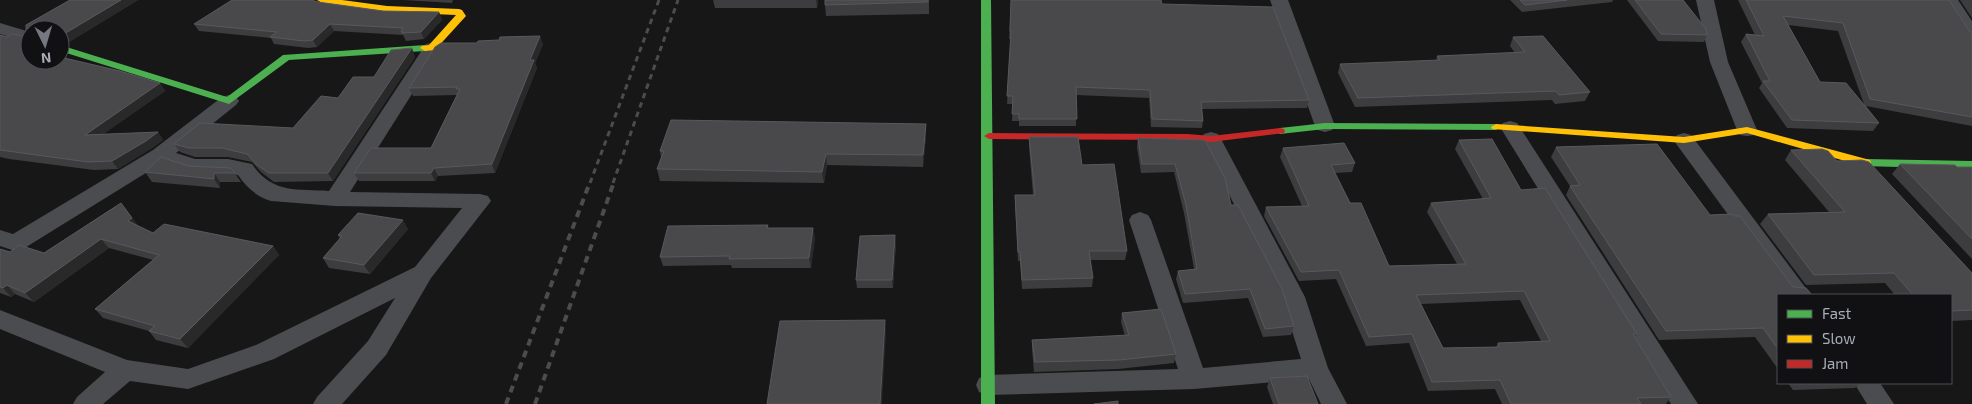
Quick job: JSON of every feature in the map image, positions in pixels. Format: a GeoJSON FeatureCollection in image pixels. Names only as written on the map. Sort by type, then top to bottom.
{"type":"FeatureCollection","features":[{"type":"Feature","properties":{"kind":"street"},"geometry":{"type":"LineString","coordinates":[[322,0],[387,9],[459,12],[461,16],[432,48],[335,198]]}},
{"type":"Feature","properties":{"kind":"street"},"geometry":{"type":"LineString","coordinates":[[986,0],[989,136],[986,264],[988,394],[1316,368]]}},
{"type":"Feature","properties":{"kind":"street"},"geometry":{"type":"LineString","coordinates":[[1279,0],[1324,126]]}},
{"type":"Feature","properties":{"kind":"street"},"geometry":{"type":"LineString","coordinates":[[1705,0],[1719,62],[1747,130]]}},
{"type":"Feature","properties":{"kind":"street"},"geometry":{"type":"LineString","coordinates":[[1949,0],[1972,34]]}},
{"type":"Feature","properties":{"kind":"street"},"geometry":{"type":"LineString","coordinates":[[0,28],[20,35]]}},
{"type":"Feature","properties":{"kind":"street"},"geometry":{"type":"LineString","coordinates":[[5,245],[160,155],[286,57],[432,48]]}},
{"type":"Feature","properties":{"kind":"street"},"geometry":{"type":"LineString","coordinates":[[70,51],[229,101]]}},
{"type":"Feature","properties":{"kind":"street"},"geometry":{"type":"LineString","coordinates":[[989,136],[1188,137],[1211,139],[1324,126],[1510,127],[1684,140],[1747,130],[1867,163],[1972,165]]}},
{"type":"Feature","properties":{"kind":"street"},"geometry":{"type":"LineString","coordinates":[[1510,127],[1685,404]]}},
{"type":"Feature","properties":{"kind":"street"},"geometry":{"type":"LineString","coordinates":[[1211,139],[1293,296],[1316,368],[1334,404]]}},
{"type":"Feature","properties":{"kind":"street"},"geometry":{"type":"LineString","coordinates":[[1684,140],[1799,294]]}},
{"type":"Feature","properties":{"kind":"street"},"geometry":{"type":"LineString","coordinates":[[160,155],[194,166],[228,166],[244,169],[252,180],[271,194],[335,198],[480,201],[423,272],[377,348],[326,404]]}},
{"type":"Feature","properties":{"kind":"street"},"geometry":{"type":"LineString","coordinates":[[1867,163],[1887,184]]}},
{"type":"Feature","properties":{"kind":"street"},"geometry":{"type":"LineString","coordinates":[[1140,220],[1194,379]]}},
{"type":"Feature","properties":{"kind":"street"},"geometry":{"type":"LineString","coordinates":[[0,319],[125,370],[188,379],[265,352],[391,290],[423,272]]}},
{"type":"Feature","properties":{"kind":"street"},"geometry":{"type":"LineString","coordinates":[[86,404],[125,370]]}},
{"type":"Feature","properties":{"kind":"street"},"geometry":{"type":"LineString","coordinates":[[1867,384],[1882,404]]}},
{"type":"Feature","properties":{"kind":"building"},"geometry":{"type":"Polygon","coordinates":[[[70,0],[121,0],[70,30],[70,20],[35,20],[70,0]]]}},
{"type":"Feature","properties":{"kind":"building"},"geometry":{"type":"Polygon","coordinates":[[[232,0],[311,0],[383,11],[439,12],[421,32],[402,33],[403,28],[330,24],[313,40],[304,41],[270,37],[277,32],[194,24],[232,0]]]}},
{"type":"Feature","properties":{"kind":"building"},"geometry":{"type":"Polygon","coordinates":[[[825,0],[928,0],[928,2],[825,5],[825,0]]]}},
{"type":"Feature","properties":{"kind":"building"},"geometry":{"type":"Polygon","coordinates":[[[1011,0],[1161,0],[1162,4],[1273,7],[1309,100],[1201,102],[1203,121],[1152,119],[1150,90],[1076,87],[1077,119],[1019,119],[1019,114],[1012,114],[1013,96],[1007,96],[1011,0]]]}},
{"type":"Feature","properties":{"kind":"building"},"geometry":{"type":"Polygon","coordinates":[[[1520,0],[1567,0],[1525,5],[1520,0]]]}},
{"type":"Feature","properties":{"kind":"building"},"geometry":{"type":"Polygon","coordinates":[[[1635,0],[1683,0],[1706,29],[1707,35],[1661,34],[1635,0]]]}},
{"type":"Feature","properties":{"kind":"building"},"geometry":{"type":"Polygon","coordinates":[[[1746,0],[1949,0],[1970,32],[1972,32],[1972,117],[1870,99],[1843,23],[1783,16],[1820,82],[1846,83],[1879,123],[1792,120],[1763,81],[1770,81],[1746,34],[1764,36],[1746,0]]]}},
{"type":"Feature","properties":{"kind":"building"},"geometry":{"type":"Polygon","coordinates":[[[12,34],[20,36],[20,70],[70,70],[70,59],[160,83],[85,135],[158,132],[112,161],[88,162],[0,150],[0,35],[7,37],[12,34]]]}},
{"type":"Feature","properties":{"kind":"building"},"geometry":{"type":"Polygon","coordinates":[[[540,36],[530,60],[534,60],[492,164],[434,168],[431,173],[354,173],[371,148],[431,148],[460,89],[456,89],[457,87],[409,88],[435,47],[441,43],[477,43],[478,41],[499,40],[500,37],[540,36]]]}},
{"type":"Feature","properties":{"kind":"building"},"geometry":{"type":"Polygon","coordinates":[[[1543,36],[1590,92],[1559,95],[1556,91],[1358,98],[1340,64],[1440,60],[1437,56],[1525,52],[1513,37],[1543,36]]]}},
{"type":"Feature","properties":{"kind":"building"},"geometry":{"type":"Polygon","coordinates":[[[412,48],[328,173],[269,173],[256,164],[247,154],[222,148],[189,148],[174,144],[200,123],[293,128],[321,96],[338,98],[353,77],[374,77],[391,50],[412,48]]]}},
{"type":"Feature","properties":{"kind":"building"},"geometry":{"type":"Polygon","coordinates":[[[671,120],[926,124],[923,155],[826,154],[822,172],[657,169],[664,151],[660,151],[671,120]]]}},
{"type":"Feature","properties":{"kind":"building"},"geometry":{"type":"Polygon","coordinates":[[[1029,137],[1078,137],[1082,165],[1114,164],[1127,251],[1089,251],[1093,278],[1022,280],[1020,252],[1018,252],[1015,195],[1035,195],[1029,137]]]}},
{"type":"Feature","properties":{"kind":"building"},"geometry":{"type":"Polygon","coordinates":[[[1138,138],[1205,140],[1225,178],[1231,205],[1238,205],[1282,289],[1294,326],[1265,329],[1250,289],[1185,294],[1178,271],[1197,269],[1186,205],[1175,164],[1142,164],[1138,138]]]}},
{"type":"Feature","properties":{"kind":"building"},"geometry":{"type":"Polygon","coordinates":[[[1492,139],[1521,190],[1545,188],[1637,334],[1633,334],[1671,397],[1637,398],[1641,404],[1511,404],[1500,380],[1432,382],[1412,334],[1369,337],[1339,270],[1301,272],[1266,207],[1309,206],[1283,148],[1344,143],[1355,163],[1331,165],[1350,203],[1361,203],[1389,266],[1466,264],[1431,203],[1491,198],[1459,140],[1492,139]],[[1524,291],[1416,295],[1443,348],[1499,347],[1498,343],[1550,341],[1524,291]]]}},
{"type":"Feature","properties":{"kind":"building"},"geometry":{"type":"Polygon","coordinates":[[[1657,144],[1710,215],[1732,214],[1740,216],[1793,287],[1806,288],[1811,294],[1777,294],[1777,348],[1763,328],[1666,331],[1570,186],[1580,185],[1556,147],[1657,144]]]}},
{"type":"Feature","properties":{"kind":"building"},"geometry":{"type":"Polygon","coordinates":[[[1822,149],[1828,151],[1837,161],[1862,160],[1869,162],[1972,273],[1972,310],[1952,311],[1952,294],[1912,294],[1894,273],[1814,275],[1768,214],[1845,212],[1791,150],[1822,149]]]}},
{"type":"Feature","properties":{"kind":"building"},"geometry":{"type":"Polygon","coordinates":[[[161,157],[188,166],[231,168],[235,173],[214,173],[214,179],[145,172],[161,157]]]}},
{"type":"Feature","properties":{"kind":"building"},"geometry":{"type":"Polygon","coordinates":[[[1900,164],[1972,167],[1972,239],[1900,164]]]}},
{"type":"Feature","properties":{"kind":"building"},"geometry":{"type":"Polygon","coordinates":[[[121,203],[132,218],[128,221],[153,233],[164,224],[273,246],[180,339],[149,331],[155,326],[95,309],[159,255],[101,239],[25,293],[7,285],[3,288],[0,287],[0,249],[10,252],[19,245],[44,253],[121,203]]]}},
{"type":"Feature","properties":{"kind":"building"},"geometry":{"type":"Polygon","coordinates":[[[358,213],[403,220],[364,265],[323,258],[342,236],[338,235],[358,213]]]}},
{"type":"Feature","properties":{"kind":"building"},"geometry":{"type":"Polygon","coordinates":[[[768,225],[767,228],[813,228],[809,258],[729,259],[730,256],[660,257],[668,226],[768,225]]]}},
{"type":"Feature","properties":{"kind":"building"},"geometry":{"type":"Polygon","coordinates":[[[895,235],[892,280],[856,280],[860,236],[895,235]]]}},
{"type":"Feature","properties":{"kind":"building"},"geometry":{"type":"Polygon","coordinates":[[[1161,309],[1176,354],[1119,360],[1035,362],[1032,340],[1129,335],[1122,313],[1161,309]]]}},
{"type":"Feature","properties":{"kind":"building"},"geometry":{"type":"Polygon","coordinates":[[[885,320],[880,404],[767,404],[780,321],[885,320]]]}},
{"type":"Feature","properties":{"kind":"building"},"geometry":{"type":"Polygon","coordinates":[[[1307,376],[1318,404],[1279,404],[1270,378],[1307,376]]]}},
{"type":"Feature","properties":{"kind":"building"},"geometry":{"type":"Polygon","coordinates":[[[1118,401],[1118,404],[1094,404],[1118,401]]]}},
{"type":"Feature","properties":{"kind":"railway"},"geometry":{"type":"LineString","coordinates":[[590,183],[659,0]]}},
{"type":"Feature","properties":{"kind":"railway"},"geometry":{"type":"LineString","coordinates":[[613,183],[678,0]]}},
{"type":"Feature","properties":{"kind":"railway"},"geometry":{"type":"LineString","coordinates":[[506,404],[590,182]]}},
{"type":"Feature","properties":{"kind":"railway"},"geometry":{"type":"LineString","coordinates":[[535,404],[614,182]]}},
{"type":"Feature","properties":{"kind":"traffic: fast"},"geometry":{"type":"LineString","coordinates":[[986,0],[988,404]]}},
{"type":"Feature","properties":{"kind":"traffic: fast"},"geometry":{"type":"LineString","coordinates":[[70,51],[229,101],[286,57],[425,48]]}},
{"type":"Feature","properties":{"kind":"traffic: fast"},"geometry":{"type":"LineString","coordinates":[[1280,131],[1325,126],[1496,127]]}},
{"type":"Feature","properties":{"kind":"traffic: fast"},"geometry":{"type":"LineString","coordinates":[[1866,163],[1972,165]]}},
{"type":"Feature","properties":{"kind":"traffic: slow"},"geometry":{"type":"LineString","coordinates":[[322,0],[387,9],[459,12],[461,16],[432,48],[425,48]]}},
{"type":"Feature","properties":{"kind":"traffic: slow"},"geometry":{"type":"LineString","coordinates":[[1496,127],[1684,140],[1747,130],[1866,163]]}},
{"type":"Feature","properties":{"kind":"traffic: jam"},"geometry":{"type":"LineString","coordinates":[[989,136],[1188,137],[1211,139],[1280,131]]}}]}
